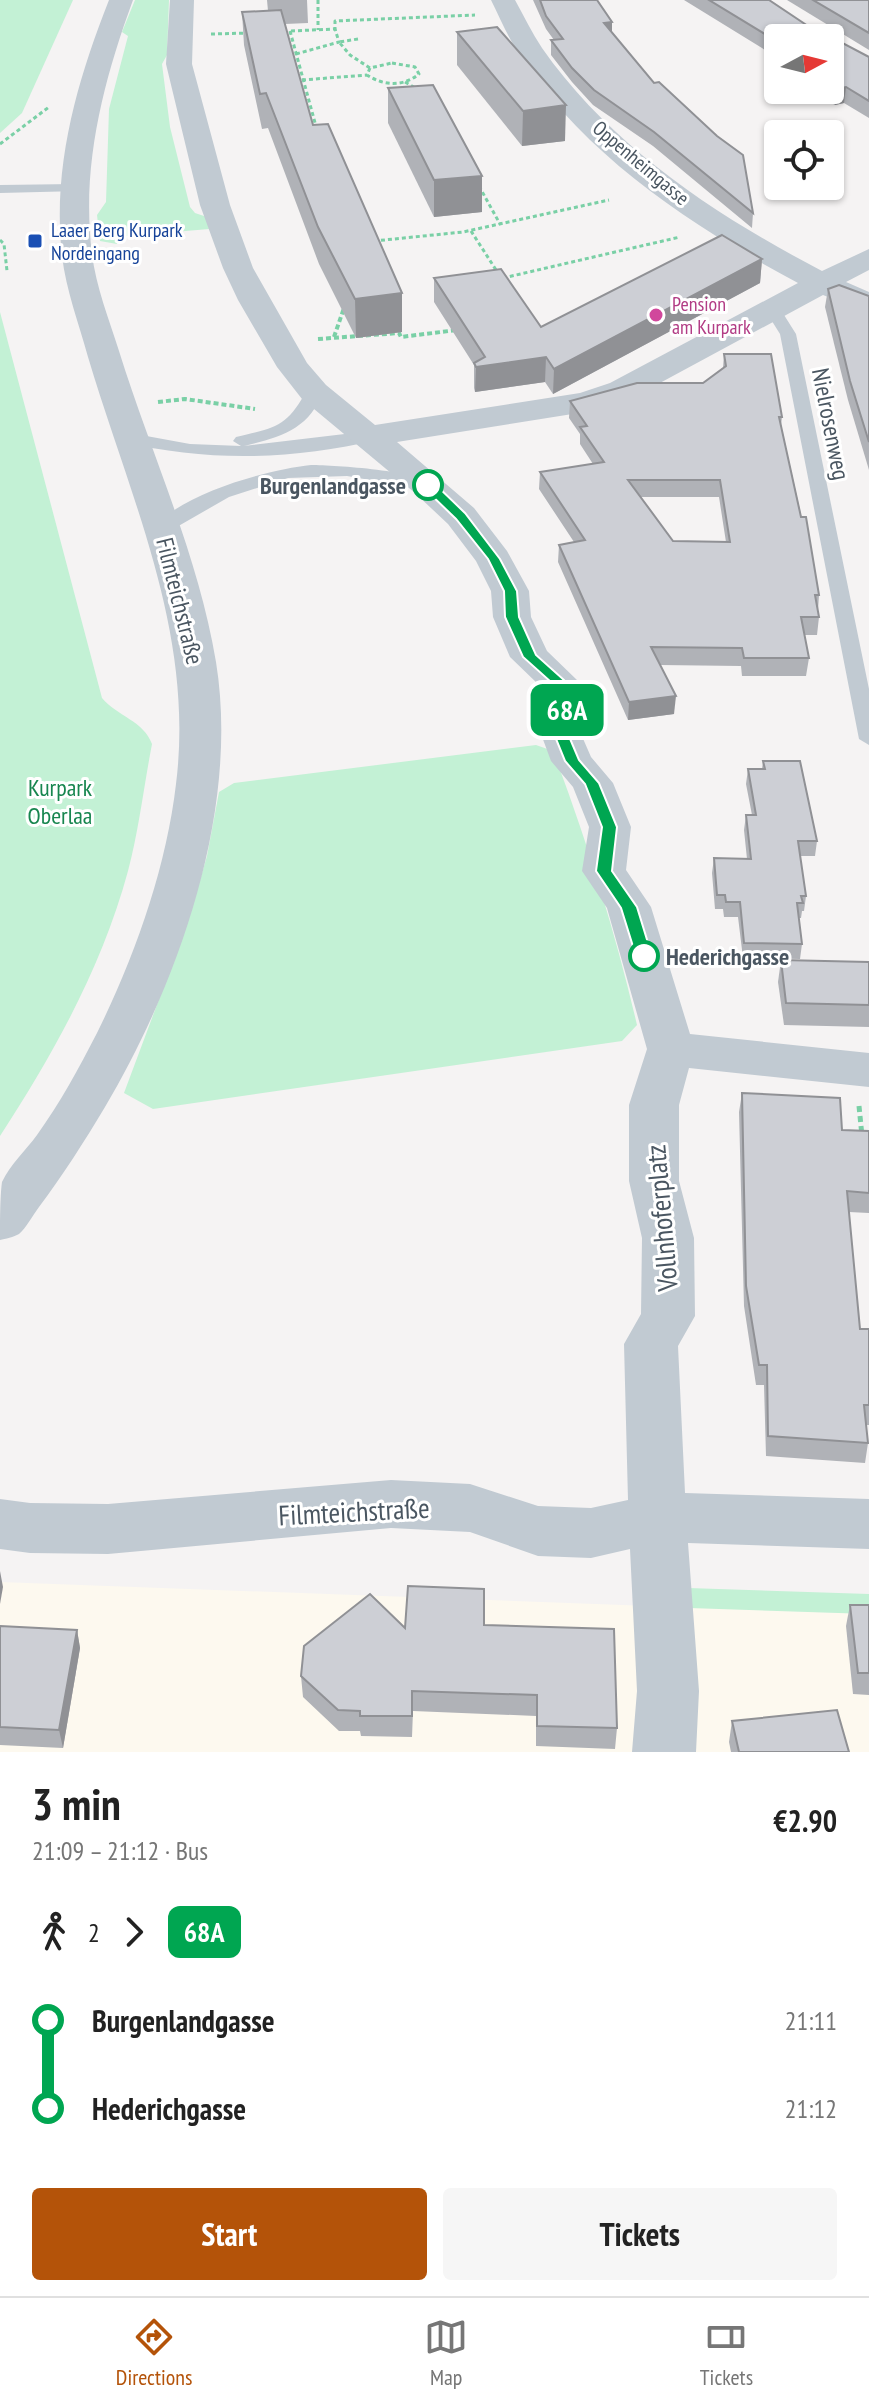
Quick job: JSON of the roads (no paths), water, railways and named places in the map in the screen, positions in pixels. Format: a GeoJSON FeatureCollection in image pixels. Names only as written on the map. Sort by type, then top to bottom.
{"type":"FeatureCollection","features":[{"type":"Feature","properties":{"kind":"street","name":"Filmteichstraße"},"geometry":{"type":"LineString","coordinates":[[0,1221],[61,1139],[112,1050],[166,918],[190,838],[200,751],[198,669],[190,624],[162,528],[130,438],[77,257],[75,188],[87,94],[121,0]]}},
{"type":"Feature","properties":{"kind":"street"},"geometry":{"type":"LineString","coordinates":[[182,0],[179,64],[215,205],[238,268],[286,355],[314,392],[428,485],[461,516],[494,559],[510,591],[512,617],[530,657],[557,680],[569,716],[561,734],[572,761],[592,783],[610,827],[604,871],[629,907],[671,1049],[862,1070]]}},
{"type":"Feature","properties":{"kind":"street","name":"Oppenheimgasse"},"geometry":{"type":"LineString","coordinates":[[506,7],[545,71],[576,107],[651,175],[745,241],[820,285],[869,304]]}},
{"type":"Feature","properties":{"kind":"street"},"geometry":{"type":"LineString","coordinates":[[370,436],[603,397],[650,378],[869,258]]}},
{"type":"Feature","properties":{"kind":"street","name":"Vollnhoferplatz"},"geometry":{"type":"LineString","coordinates":[[659,1517],[651,1410],[651,1344],[668,1316],[668,1238],[654,1181],[654,1105],[671,1049]]}},
{"type":"Feature","properties":{"kind":"street","name":"Filmteichstraße"},"geometry":{"type":"LineString","coordinates":[[0,1524],[30,1528],[108,1529],[391,1504],[470,1508],[538,1531],[591,1533],[659,1517]]}},
{"type":"Feature","properties":{"kind":"street"},"geometry":{"type":"LineString","coordinates":[[664,1752],[668,1691],[659,1517],[869,1524]]}},
{"type":"Feature","properties":{"kind":"lane"},"geometry":{"type":"LineString","coordinates":[[0,189],[75,188]]}},
{"type":"Feature","properties":{"kind":"lane","name":"Nielrosenweg"},"geometry":{"type":"LineString","coordinates":[[773,310],[788,334],[869,739]]}},
{"type":"Feature","properties":{"kind":"lane"},"geometry":{"type":"LineString","coordinates":[[195,452],[269,436],[291,425],[311,407],[314,392]]}},
{"type":"Feature","properties":{"kind":"lane"},"geometry":{"type":"LineString","coordinates":[[130,438],[163,448],[195,452],[290,449],[370,436]]}},
{"type":"Feature","properties":{"kind":"lane"},"geometry":{"type":"LineString","coordinates":[[162,528],[232,488],[280,474],[334,470],[428,485]]}},
{"type":"Feature","properties":{"kind":"place","name":"Laaer Berg Kurpark Nordeingang"},"geometry":{"type":"Point","coordinates":[35,241]}},
{"type":"Feature","properties":{"kind":"place","name":"Pension am Kurpark"},"geometry":{"type":"Point","coordinates":[656,315]}},
{"type":"Feature","properties":{"kind":"place","name":"Burgenlandgasse"},"geometry":{"type":"Point","coordinates":[428,485]}},
{"type":"Feature","properties":{"kind":"place","name":"Hederichgasse"},"geometry":{"type":"Point","coordinates":[644,956]}},
{"type":"Feature","properties":{"kind":"park label","name":"Kurpark Oberlaa"},"geometry":{"type":"Point","coordinates":[60,801]}}]}
